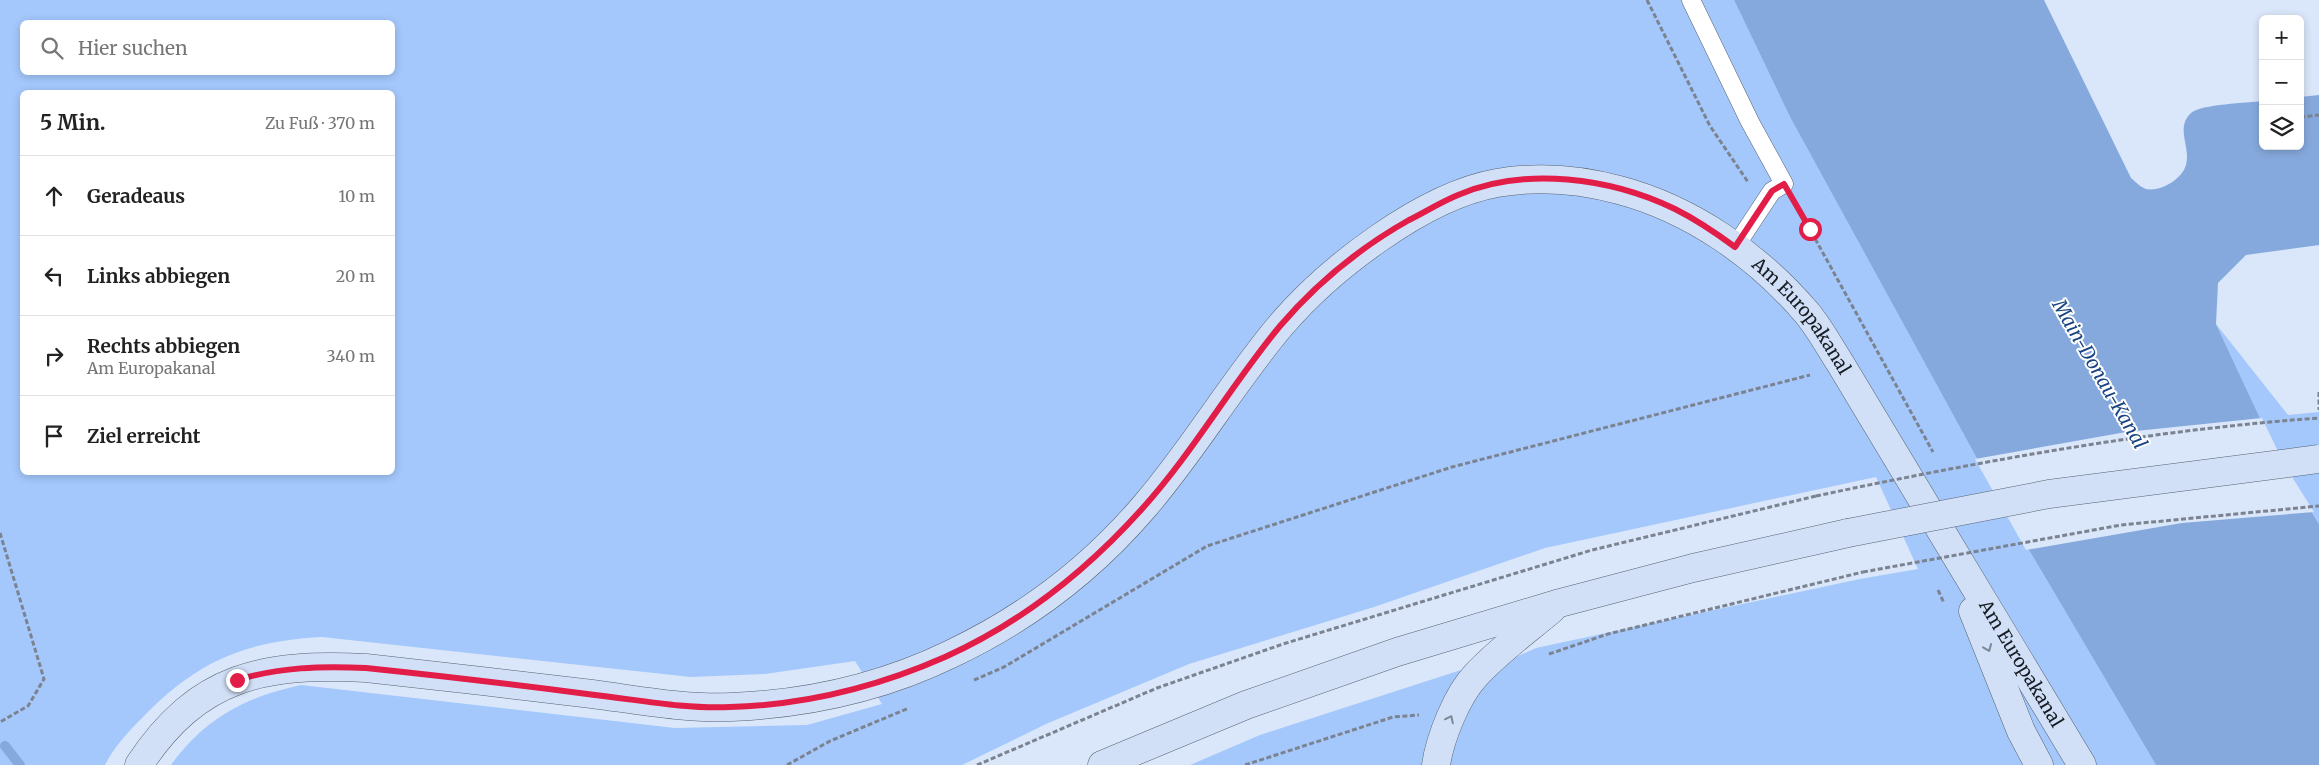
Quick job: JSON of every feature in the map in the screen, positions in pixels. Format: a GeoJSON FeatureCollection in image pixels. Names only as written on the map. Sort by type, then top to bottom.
{"type":"FeatureCollection","features":[{"type":"Feature","properties":{"kind":"main road","name":"Am Europakanal"},"geometry":{"type":"LineString","coordinates":[[139,765],[151,746],[172,721],[193,703],[216,689],[237,680],[280,669],[322,666],[366,668],[668,704],[726,708],[818,698],[906,673],[948,655],[993,632],[1035,606],[1075,576],[1112,542],[1146,505],[1281,325],[1308,297],[1365,248],[1395,228],[1459,194],[1494,184],[1531,179],[1567,180],[1604,186],[1639,195],[1674,208],[1706,226],[1735,247],[1773,279],[1808,314],[2082,765]]}},
{"type":"Feature","properties":{"kind":"main road"},"geometry":{"type":"LineString","coordinates":[[1102,765],[1246,705],[1397,652],[1560,603],[1693,568],[1848,532],[2049,494],[2319,459]]}},
{"type":"Feature","properties":{"kind":"main road","name":"Am Europakanal"},"geometry":{"type":"LineString","coordinates":[[1944,537],[2021,731],[2039,765]]}},
{"type":"Feature","properties":{"kind":"main road"},"geometry":{"type":"LineString","coordinates":[[1436,765],[1438,748],[1449,719],[1474,676],[1560,603]]}},
{"type":"Feature","properties":{"kind":"lane"},"geometry":{"type":"LineString","coordinates":[[1691,0],[1750,122],[1784,184],[1772,191],[1735,247]]}},
{"type":"Feature","properties":{"kind":"path"},"geometry":{"type":"LineString","coordinates":[[1647,0],[1710,126],[1762,204]]}},
{"type":"Feature","properties":{"kind":"path"},"geometry":{"type":"LineString","coordinates":[[2304,117],[2319,115]]}},
{"type":"Feature","properties":{"kind":"path"},"geometry":{"type":"LineString","coordinates":[[1784,184],[1875,350]]}},
{"type":"Feature","properties":{"kind":"path"},"geometry":{"type":"LineString","coordinates":[[968,683],[1004,667],[1207,546],[1452,467],[1812,375]]}},
{"type":"Feature","properties":{"kind":"path"},"geometry":{"type":"LineString","coordinates":[[2319,392],[2319,410]]}},
{"type":"Feature","properties":{"kind":"path"},"geometry":{"type":"LineString","coordinates":[[977,765],[1157,688],[1301,638],[1592,550],[1816,496],[1932,472],[2068,448],[2258,422],[2319,418]]}},
{"type":"Feature","properties":{"kind":"path"},"geometry":{"type":"LineString","coordinates":[[1876,474],[1887,491]]}},
{"type":"Feature","properties":{"kind":"path"},"geometry":{"type":"LineString","coordinates":[[1545,655],[1608,634],[1863,572],[2121,525],[2319,506]]}},
{"type":"Feature","properties":{"kind":"path"},"geometry":{"type":"LineString","coordinates":[[0,533],[44,679],[28,706],[0,722]]}},
{"type":"Feature","properties":{"kind":"path"},"geometry":{"type":"LineString","coordinates":[[1921,552],[1929,570]]}},
{"type":"Feature","properties":{"kind":"path"},"geometry":{"type":"LineString","coordinates":[[1937,588],[1945,606]]}},
{"type":"Feature","properties":{"kind":"path"},"geometry":{"type":"LineString","coordinates":[[787,765],[830,741],[912,706]]}},
{"type":"Feature","properties":{"kind":"path"},"geometry":{"type":"LineString","coordinates":[[1245,765],[1393,717],[1413,715],[1449,719]]}},
{"type":"Feature","properties":{"kind":"shaded area"},"geometry":{"type":"Polygon","coordinates":[[[0,0],[1734,0],[1790,117],[2003,506],[2156,765],[1190,765],[1260,735],[1458,671],[1516,657],[1536,648],[1860,579],[1918,569],[1876,477],[1545,548],[1374,607],[1189,664],[1046,724],[962,765],[171,765],[198,734],[228,712],[262,696],[301,685],[675,728],[807,725],[882,704],[855,661],[765,674],[691,677],[322,637],[269,643],[224,658],[203,669],[182,682],[143,717],[122,740],[105,765],[0,765],[0,0]]]}},
{"type":"Feature","properties":{"kind":"shaded area"},"geometry":{"type":"Polygon","coordinates":[[[2216,324],[2288,415],[2319,412],[2319,524],[2282,465],[2216,324]]]}},
{"type":"Feature","properties":{"kind":"water","name":"Main-Donau-Kanal"},"geometry":{"type":"Polygon","coordinates":[[[1734,0],[2044,0],[2131,178],[2146,189],[2158,188],[2176,180],[2184,170],[2187,151],[2184,125],[2186,119],[2196,110],[2214,106],[2259,101],[2259,150],[2304,150],[2304,97],[2319,95],[2319,245],[2246,255],[2218,283],[2216,324],[2282,465],[2319,524],[2319,765],[2156,765],[2003,506],[1790,117],[1734,0]]]}},
{"type":"Feature","properties":{"kind":"pier"},"geometry":{"type":"Polygon","coordinates":[[[2262,418],[2284,464],[2314,512],[2182,523],[2026,550],[1975,459],[2126,432],[2262,418]]]}},
{"type":"Feature","properties":{"kind":"waterway"},"geometry":{"type":"LineString","coordinates":[[5,746],[20,765]]}},
{"type":"Feature","properties":{"kind":"route"},"geometry":{"type":"LineString","coordinates":[[237,680],[258,673],[280,669],[322,666],[366,668],[668,704],[726,708],[818,698],[862,687],[906,673],[948,655],[993,632],[1035,606],[1075,576],[1112,542],[1146,505],[1281,325],[1308,297],[1336,270],[1365,248],[1395,228],[1459,194],[1494,184],[1531,179],[1567,180],[1604,186],[1639,195],[1674,208],[1706,226],[1735,247],[1772,191],[1784,184],[1810,229]]}}]}
